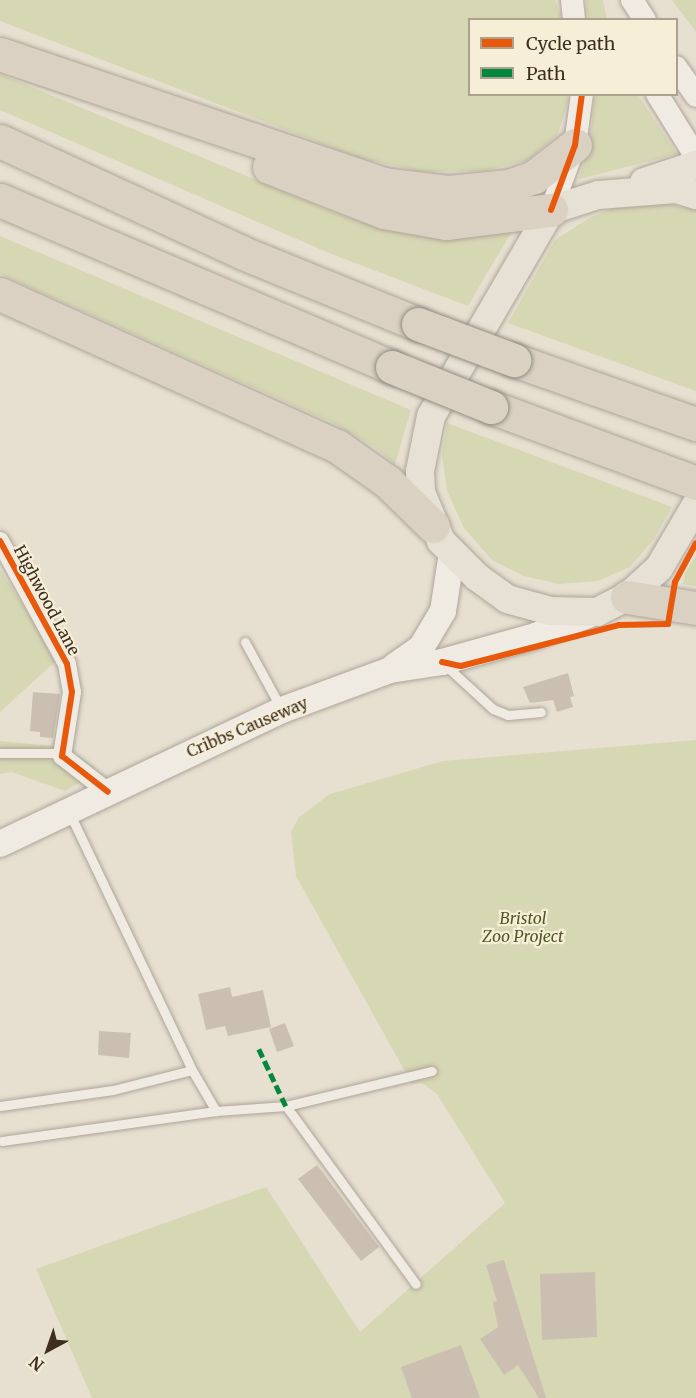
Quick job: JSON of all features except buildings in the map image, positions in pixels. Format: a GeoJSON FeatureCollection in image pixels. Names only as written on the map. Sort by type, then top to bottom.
{"type":"FeatureCollection","features":[{"type":"Feature","properties":{"kind":"highway"},"geometry":{"type":"LineString","coordinates":[[0,54],[332,169],[384,184],[448,192],[508,186],[534,177],[575,145]]}},
{"type":"Feature","properties":{"kind":"highway"},"geometry":{"type":"LineString","coordinates":[[168,111],[285,177],[384,212],[446,223],[551,210]]}},
{"type":"Feature","properties":{"kind":"highway"},"geometry":{"type":"LineString","coordinates":[[0,141],[243,253],[418,324],[693,423]]}},
{"type":"Feature","properties":{"kind":"highway"},"geometry":{"type":"LineString","coordinates":[[0,200],[392,367],[662,473],[696,483]]}},
{"type":"Feature","properties":{"kind":"highway"},"geometry":{"type":"LineString","coordinates":[[0,294],[337,446],[388,482],[433,526]]}},
{"type":"Feature","properties":{"kind":"highway"},"geometry":{"type":"LineString","coordinates":[[627,597],[696,608]]}},
{"type":"Feature","properties":{"kind":"main road"},"geometry":{"type":"LineString","coordinates":[[696,165],[551,210],[431,416],[420,471],[421,492],[433,526],[452,553],[507,599],[550,611],[597,612],[627,597],[659,567],[696,504]]}},
{"type":"Feature","properties":{"kind":"main road"},"geometry":{"type":"LineString","coordinates":[[598,195],[676,189],[696,195]]}},
{"type":"Feature","properties":{"kind":"main road","name":"Cribbs Causeway"},"geometry":{"type":"LineString","coordinates":[[390,670],[422,648],[439,619],[450,583],[452,553]]}},
{"type":"Feature","properties":{"kind":"main road","name":"Cribbs Causeway"},"geometry":{"type":"LineString","coordinates":[[0,844],[282,710],[390,670],[442,662],[535,636],[597,612]]}},
{"type":"Feature","properties":{"kind":"street"},"geometry":{"type":"LineString","coordinates":[[624,0],[628,18]]}},
{"type":"Feature","properties":{"kind":"street"},"geometry":{"type":"LineString","coordinates":[[632,0],[644,18]]}},
{"type":"Feature","properties":{"kind":"street"},"geometry":{"type":"LineString","coordinates":[[678,54],[696,68]]}},
{"type":"Feature","properties":{"kind":"street"},"geometry":{"type":"LineString","coordinates":[[678,70],[696,96]]}},
{"type":"Feature","properties":{"kind":"street"},"geometry":{"type":"LineString","coordinates":[[551,210],[575,145],[582,96]]}},
{"type":"Feature","properties":{"kind":"street"},"geometry":{"type":"LineString","coordinates":[[658,96],[696,157]]}},
{"type":"Feature","properties":{"kind":"street","name":"Highwood Lane"},"geometry":{"type":"LineString","coordinates":[[0,541],[67,664],[71,709],[62,756]]}},
{"type":"Feature","properties":{"kind":"street"},"geometry":{"type":"LineString","coordinates":[[62,756],[108,792]]}},
{"type":"Feature","properties":{"kind":"lane"},"geometry":{"type":"LineString","coordinates":[[245,642],[282,710]]}},
{"type":"Feature","properties":{"kind":"lane"},"geometry":{"type":"LineString","coordinates":[[442,662],[493,709],[508,715],[541,712]]}},
{"type":"Feature","properties":{"kind":"lane"},"geometry":{"type":"LineString","coordinates":[[0,753],[55,753],[62,756]]}},
{"type":"Feature","properties":{"kind":"lane"},"geometry":{"type":"LineString","coordinates":[[69,812],[192,1070],[216,1111]]}},
{"type":"Feature","properties":{"kind":"lane"},"geometry":{"type":"LineString","coordinates":[[0,1106],[113,1090],[192,1070]]}},
{"type":"Feature","properties":{"kind":"lane"},"geometry":{"type":"LineString","coordinates":[[2,1141],[216,1111],[286,1106],[432,1071]]}},
{"type":"Feature","properties":{"kind":"lane"},"geometry":{"type":"LineString","coordinates":[[286,1106],[416,1284]]}},
{"type":"Feature","properties":{"kind":"green space"},"geometry":{"type":"Polygon","coordinates":[[[0,0],[555,0],[562,18],[468,18],[468,96],[568,96],[567,105],[558,134],[528,160],[484,171],[422,172],[360,158],[0,21],[0,0]]]}},
{"type":"Feature","properties":{"kind":"green space"},"geometry":{"type":"Polygon","coordinates":[[[586,0],[603,0],[607,18],[588,18],[586,0]]]}},
{"type":"Feature","properties":{"kind":"green space"},"geometry":{"type":"Polygon","coordinates":[[[672,0],[696,0],[696,32],[672,0]]]}},
{"type":"Feature","properties":{"kind":"green space"},"geometry":{"type":"Polygon","coordinates":[[[0,74],[346,217],[384,227],[515,226],[468,306],[329,253],[0,110],[0,74]]]}},
{"type":"Feature","properties":{"kind":"green space"},"geometry":{"type":"Polygon","coordinates":[[[595,96],[639,96],[677,154],[579,179],[590,141],[595,96]]]}},
{"type":"Feature","properties":{"kind":"green space"},"geometry":{"type":"Polygon","coordinates":[[[657,201],[696,210],[696,391],[508,323],[555,240],[591,217],[624,204],[657,201]]]}},
{"type":"Feature","properties":{"kind":"green space"},"geometry":{"type":"Polygon","coordinates":[[[0,236],[411,410],[395,464],[373,446],[329,421],[0,274],[0,236]]]}},
{"type":"Feature","properties":{"kind":"green space"},"geometry":{"type":"Polygon","coordinates":[[[447,423],[672,507],[654,539],[630,567],[598,581],[559,584],[524,576],[492,560],[464,528],[447,491],[442,456],[447,423]]]}},
{"type":"Feature","properties":{"kind":"green space"},"geometry":{"type":"Polygon","coordinates":[[[696,556],[696,586],[683,584],[685,573],[696,556]]]}},
{"type":"Feature","properties":{"kind":"green space"},"geometry":{"type":"Polygon","coordinates":[[[0,569],[57,660],[0,712],[0,569]]]}},
{"type":"Feature","properties":{"kind":"green space","name":"Bristol Zoo Project"},"geometry":{"type":"Polygon","coordinates":[[[696,740],[696,1398],[92,1398],[36,1269],[266,1187],[360,1332],[505,1203],[437,1094],[422,1083],[412,1084],[296,876],[291,832],[299,817],[330,794],[443,761],[696,740]]]}},
{"type":"Feature","properties":{"kind":"green space"},"geometry":{"type":"Polygon","coordinates":[[[0,741],[63,747],[95,767],[86,779],[65,791],[12,772],[0,774],[0,741]]]}},
{"type":"Feature","properties":{"kind":"marked path"},"geometry":{"type":"LineString","coordinates":[[259,1049],[286,1106]]}},
{"type":"Feature","properties":{"kind":"cycle path"},"geometry":{"type":"LineString","coordinates":[[551,210],[575,145],[582,96]]}},
{"type":"Feature","properties":{"kind":"cycle path"},"geometry":{"type":"LineString","coordinates":[[0,541],[67,664],[72,692],[62,756],[108,792]]}},
{"type":"Feature","properties":{"kind":"cycle path"},"geometry":{"type":"LineString","coordinates":[[442,662],[461,666],[619,625],[668,624],[675,582],[696,543]]}}]}
